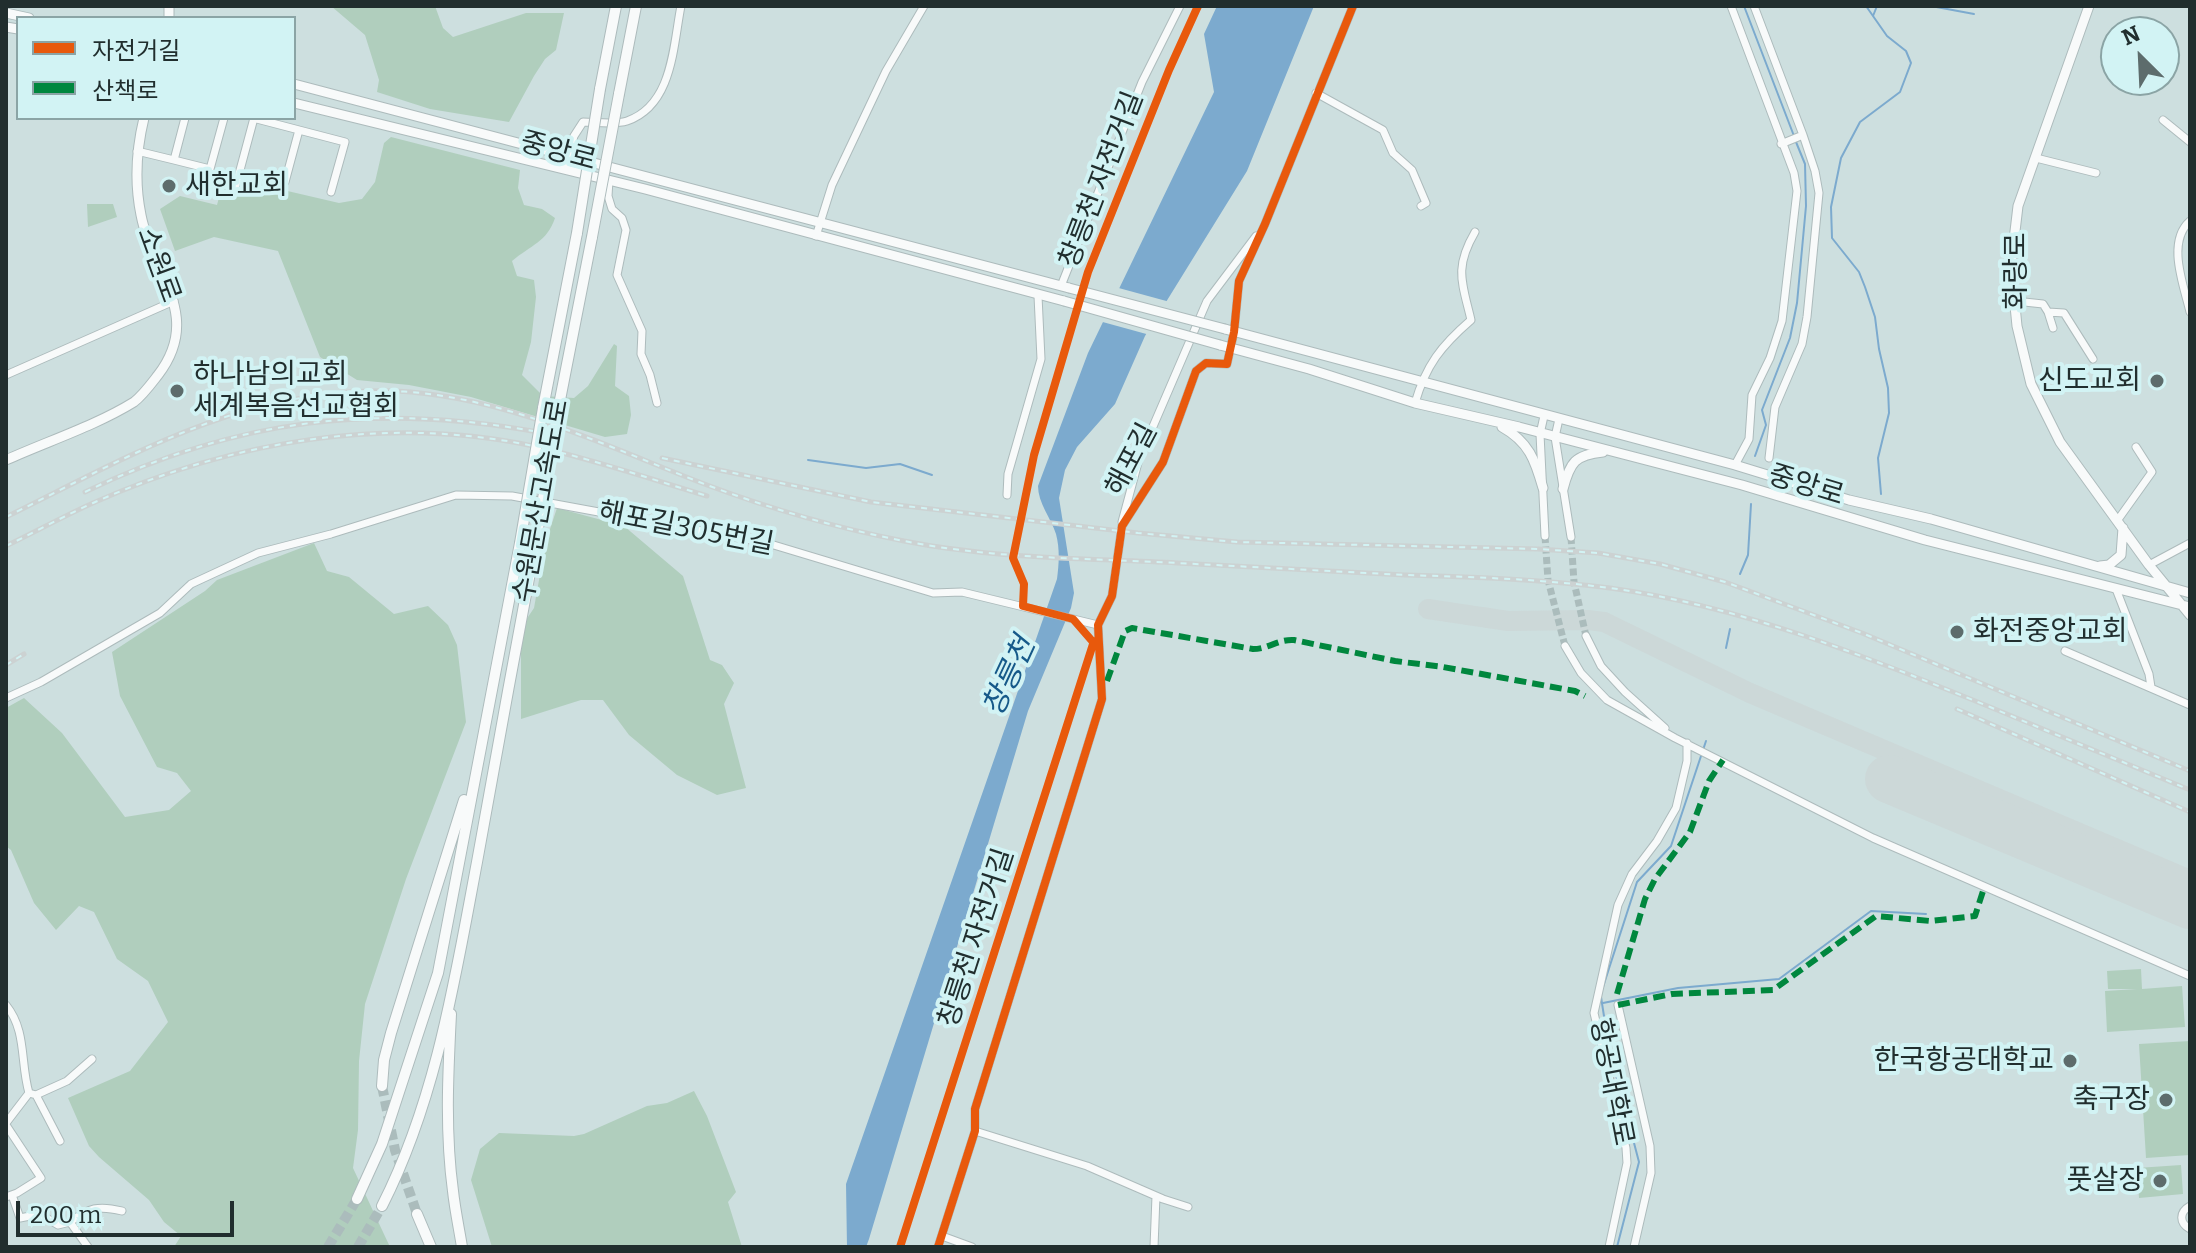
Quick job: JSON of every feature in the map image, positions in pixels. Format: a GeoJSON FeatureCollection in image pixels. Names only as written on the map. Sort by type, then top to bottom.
{"type":"FeatureCollection","features":[{"type":"Feature","properties":{"kind":"highway","name":"수원문산고속도로"},"geometry":{"type":"LineString","coordinates":[[357,1199],[382,1144],[438,973],[520,543],[616,6]]}},
{"type":"Feature","properties":{"kind":"highway","name":"수원문산고속도로"},"geometry":{"type":"LineString","coordinates":[[382,1206],[399,1173],[414,1132],[452,996],[558,410],[636,6]]}},
{"type":"Feature","properties":{"kind":"highway","name":"수원문산고속도로"},"geometry":{"type":"LineString","coordinates":[[382,1086],[391,1033],[479,749]]}},
{"type":"Feature","properties":{"kind":"highway","name":"수원문산고속도로"},"geometry":{"type":"LineString","coordinates":[[452,996],[449,1142],[462,1247]]}},
{"type":"Feature","properties":{"kind":"highway"},"geometry":{"type":"LineString","coordinates":[[417,1214],[431,1247]]}},
{"type":"Feature","properties":{"kind":"main road","name":"화랑로"},"geometry":{"type":"LineString","coordinates":[[2089,6],[2018,206],[2011,265],[2017,326],[2031,384],[2060,442],[2177,603],[2190,615]]}},
{"type":"Feature","properties":{"kind":"main road","name":"중앙로"},"geometry":{"type":"LineString","coordinates":[[296,85],[1735,465],[1849,500],[1931,519],[2190,593]]}},
{"type":"Feature","properties":{"kind":"main road","name":"중앙로"},"geometry":{"type":"LineString","coordinates":[[296,103],[609,180],[1064,301],[1309,369],[1415,403],[1742,485],[1925,540],[2190,607]]}},
{"type":"Feature","properties":{"kind":"main road","name":"소원로"},"geometry":{"type":"LineString","coordinates":[[6,460],[137,400],[166,364],[175,345],[174,301],[141,218],[136,151],[144,120]]}},
{"type":"Feature","properties":{"kind":"main road"},"geometry":{"type":"LineString","coordinates":[[1492,421],[1523,440],[1531,451],[1543,488]]}},
{"type":"Feature","properties":{"kind":"main road"},"geometry":{"type":"LineString","coordinates":[[1563,489],[1575,461],[1589,454],[1609,451]]}},
{"type":"Feature","properties":{"kind":"main road"},"geometry":{"type":"LineString","coordinates":[[2091,565],[2105,567],[2118,559],[2122,550],[2120,524]]}},
{"type":"Feature","properties":{"kind":"street"},"geometry":{"type":"LineString","coordinates":[[565,169],[574,136],[583,122],[626,122],[650,108],[664,88],[681,6]]}},
{"type":"Feature","properties":{"kind":"street"},"geometry":{"type":"LineString","coordinates":[[816,236],[832,185],[880,85],[924,6]]}},
{"type":"Feature","properties":{"kind":"street"},"geometry":{"type":"LineString","coordinates":[[1065,287],[1142,82],[1180,6]]}},
{"type":"Feature","properties":{"kind":"street"},"geometry":{"type":"LineString","coordinates":[[1225,346],[1239,281],[1353,6]]}},
{"type":"Feature","properties":{"kind":"street"},"geometry":{"type":"LineString","coordinates":[[1731,6],[1794,173],[1797,191],[1782,321],[1770,358],[1752,395],[1749,439],[1735,465]]}},
{"type":"Feature","properties":{"kind":"street"},"geometry":{"type":"LineString","coordinates":[[1754,6],[1803,135],[1819,193],[1802,344],[1775,407],[1769,458]]}},
{"type":"Feature","properties":{"kind":"street"},"geometry":{"type":"LineString","coordinates":[[1316,93],[1383,130],[1393,153],[1412,170],[1426,203],[1421,206]]}},
{"type":"Feature","properties":{"kind":"street"},"geometry":{"type":"LineString","coordinates":[[174,160],[184,120]]}},
{"type":"Feature","properties":{"kind":"street"},"geometry":{"type":"LineString","coordinates":[[136,151],[210,169],[223,120]]}},
{"type":"Feature","properties":{"kind":"street"},"geometry":{"type":"LineString","coordinates":[[236,185],[253,120]]}},
{"type":"Feature","properties":{"kind":"street"},"geometry":{"type":"LineString","coordinates":[[262,120],[345,142],[331,192]]}},
{"type":"Feature","properties":{"kind":"street"},"geometry":{"type":"LineString","coordinates":[[2163,120],[2190,142]]}},
{"type":"Feature","properties":{"kind":"street"},"geometry":{"type":"LineString","coordinates":[[285,182],[299,130]]}},
{"type":"Feature","properties":{"kind":"street"},"geometry":{"type":"LineString","coordinates":[[1781,144],[1803,135]]}},
{"type":"Feature","properties":{"kind":"street"},"geometry":{"type":"LineString","coordinates":[[2036,158],[2096,173]]}},
{"type":"Feature","properties":{"kind":"street","name":"중앙로"},"geometry":{"type":"LineString","coordinates":[[609,180],[608,196],[612,209],[622,218],[626,230],[617,275],[642,331],[641,354],[657,403]]}},
{"type":"Feature","properties":{"kind":"street"},"geometry":{"type":"LineString","coordinates":[[2190,221],[2178,241],[2190,312]]}},
{"type":"Feature","properties":{"kind":"street"},"geometry":{"type":"LineString","coordinates":[[1122,526],[1126,499],[1139,459],[1207,301],[1265,224]]}},
{"type":"Feature","properties":{"kind":"street"},"geometry":{"type":"LineString","coordinates":[[1415,403],[1429,363],[1452,336],[1471,320],[1462,281],[1462,254],[1475,232]]}},
{"type":"Feature","properties":{"kind":"street"},"geometry":{"type":"LineString","coordinates":[[1007,495],[1008,474],[1041,359],[1038,296]]}},
{"type":"Feature","properties":{"kind":"street"},"geometry":{"type":"LineString","coordinates":[[6,375],[174,301]]}},
{"type":"Feature","properties":{"kind":"street"},"geometry":{"type":"LineString","coordinates":[[2015,301],[2043,304],[2053,328]]}},
{"type":"Feature","properties":{"kind":"street"},"geometry":{"type":"LineString","coordinates":[[2048,312],[2064,313],[2093,359]]}},
{"type":"Feature","properties":{"kind":"street","name":"해포길"},"geometry":{"type":"LineString","coordinates":[[938,1247],[975,1131],[975,1109],[1102,699],[1098,625],[1112,596],[1122,526],[1163,462],[1196,371],[1206,363],[1227,364],[1225,346]]}},
{"type":"Feature","properties":{"kind":"street"},"geometry":{"type":"LineString","coordinates":[[1544,416],[1540,434],[1545,536]]}},
{"type":"Feature","properties":{"kind":"street"},"geometry":{"type":"LineString","coordinates":[[1559,419],[1555,437],[1571,537]]}},
{"type":"Feature","properties":{"kind":"street"},"geometry":{"type":"LineString","coordinates":[[2120,524],[2152,472],[2136,447]]}},
{"type":"Feature","properties":{"kind":"street","name":"해포길305번길"},"geometry":{"type":"LineString","coordinates":[[6,698],[41,682],[160,613],[191,584],[258,553],[456,495],[512,496],[767,543],[933,593],[962,592],[1098,625]]}},
{"type":"Feature","properties":{"kind":"street"},"geometry":{"type":"LineString","coordinates":[[2149,565],[2190,543]]}},
{"type":"Feature","properties":{"kind":"street"},"geometry":{"type":"LineString","coordinates":[[2116,589],[2149,674],[2151,687]]}},
{"type":"Feature","properties":{"kind":"street"},"geometry":{"type":"LineString","coordinates":[[1586,636],[1601,666],[1675,738]]}},
{"type":"Feature","properties":{"kind":"street"},"geometry":{"type":"LineString","coordinates":[[1565,646],[1581,673],[1607,700],[1675,738],[1873,838],[2190,976]]}},
{"type":"Feature","properties":{"kind":"street"},"geometry":{"type":"LineString","coordinates":[[2065,651],[2190,705]]}},
{"type":"Feature","properties":{"kind":"street","name":"항공대학로"},"geometry":{"type":"LineString","coordinates":[[1609,1247],[1627,1163],[1594,1013],[1618,905],[1632,874],[1657,841],[1676,808],[1690,745]]}},
{"type":"Feature","properties":{"kind":"street"},"geometry":{"type":"LineString","coordinates":[[6,1005],[16,1017],[21,1032],[24,1076],[60,1141]]}},
{"type":"Feature","properties":{"kind":"street","name":"항공대학로"},"geometry":{"type":"LineString","coordinates":[[1618,1005],[1650,1146],[1651,1173],[1634,1247]]}},
{"type":"Feature","properties":{"kind":"street"},"geometry":{"type":"LineString","coordinates":[[92,1059],[67,1081],[32,1094],[6,1124],[41,1178],[9,1196],[20,1218],[40,1214],[58,1225],[70,1222],[87,1210],[108,1207],[122,1211]]}},
{"type":"Feature","properties":{"kind":"street"},"geometry":{"type":"LineString","coordinates":[[975,1131],[1087,1166],[1188,1207]]}},
{"type":"Feature","properties":{"kind":"street"},"geometry":{"type":"LineString","coordinates":[[1154,1247],[1156,1196]]}},
{"type":"Feature","properties":{"kind":"street"},"geometry":{"type":"LineString","coordinates":[[2190,1206],[2181,1217],[2190,1229]]}},
{"type":"Feature","properties":{"kind":"street"},"geometry":{"type":"LineString","coordinates":[[70,1222],[88,1247]]}},
{"type":"Feature","properties":{"kind":"street"},"geometry":{"type":"LineString","coordinates":[[942,1236],[972,1247]]}},
{"type":"Feature","properties":{"kind":"green space"},"geometry":{"type":"Polygon","coordinates":[[[331,6],[435,6],[443,28],[453,37],[526,13],[564,13],[556,50],[545,59],[509,122],[430,109],[377,92],[379,80],[365,35],[331,6]]]}},
{"type":"Feature","properties":{"kind":"green space"},"geometry":{"type":"Polygon","coordinates":[[[391,137],[520,170],[518,188],[524,205],[542,209],[555,218],[543,238],[512,261],[517,276],[534,280],[536,297],[531,342],[522,375],[543,396],[574,398],[588,386],[614,344],[617,346],[615,386],[629,396],[631,415],[627,434],[605,437],[471,397],[409,385],[357,380],[320,357],[278,251],[214,237],[175,251],[160,209],[180,196],[217,205],[222,186],[255,192],[266,186],[339,203],[362,199],[375,182],[384,143],[391,137]]]}},
{"type":"Feature","properties":{"kind":"green space"},"geometry":{"type":"Polygon","coordinates":[[[87,204],[113,204],[117,217],[88,227],[87,204]]]}},
{"type":"Feature","properties":{"kind":"green space"},"geometry":{"type":"Polygon","coordinates":[[[557,508],[624,526],[683,576],[710,660],[722,665],[734,683],[724,704],[746,788],[717,795],[677,775],[629,735],[603,700],[581,700],[521,719],[521,651],[526,620],[534,608],[546,541],[557,508]]]}},
{"type":"Feature","properties":{"kind":"green space"},"geometry":{"type":"Polygon","coordinates":[[[314,543],[327,571],[349,577],[394,614],[428,606],[448,625],[457,645],[466,722],[406,879],[365,1004],[353,1168],[390,1247],[174,1247],[181,1236],[164,1222],[149,1200],[89,1146],[68,1098],[130,1071],[168,1022],[148,981],[117,959],[94,912],[79,906],[56,930],[34,903],[11,850],[6,846],[6,708],[24,698],[62,733],[125,817],[169,810],[191,791],[177,773],[157,767],[120,696],[112,652],[217,580],[314,543]]]}},
{"type":"Feature","properties":{"kind":"green space"},"geometry":{"type":"Polygon","coordinates":[[[2141,969],[2142,989],[2182,986],[2185,1027],[2107,1032],[2105,991],[2137,989],[2108,989],[2107,971],[2141,969]]]}},
{"type":"Feature","properties":{"kind":"green space","name":"축구장"},"geometry":{"type":"Polygon","coordinates":[[[2190,1041],[2190,1155],[2146,1158],[2139,1044],[2190,1041]]]}},
{"type":"Feature","properties":{"kind":"green space"},"geometry":{"type":"Polygon","coordinates":[[[694,1091],[707,1116],[736,1192],[728,1202],[742,1247],[492,1247],[471,1180],[480,1149],[499,1133],[584,1134],[647,1106],[667,1103],[694,1091]]]}},
{"type":"Feature","properties":{"kind":"green space","name":"풋살장"},"geometry":{"type":"Polygon","coordinates":[[[2181,1165],[2183,1194],[2139,1198],[2137,1168],[2181,1165]]]}},
{"type":"Feature","properties":{"kind":"water"},"geometry":{"type":"Polygon","coordinates":[[[1217,6],[1314,6],[1247,171],[1145,336],[1115,404],[1077,447],[1065,470],[1059,498],[1074,593],[1071,608],[1028,711],[869,1239],[866,1247],[847,1247],[846,1184],[1057,579],[1057,540],[1038,486],[1088,353],[1214,92],[1204,34],[1217,6]]]}},
{"type":"Feature","properties":{"kind":"pier"},"geometry":{"type":"Polygon","coordinates":[[[1115,287],[1170,302],[1150,335],[1099,321],[1115,287]]]}},
{"type":"Feature","properties":{"kind":"waterway"},"geometry":{"type":"LineString","coordinates":[[1744,6],[1794,136]]}},
{"type":"Feature","properties":{"kind":"waterway"},"geometry":{"type":"LineString","coordinates":[[1866,6],[1887,36],[1906,51],[1911,63],[1900,92],[1860,122],[1841,158],[1831,207],[1832,238],[1859,272],[1875,317],[1888,388],[1889,413],[1878,458],[1881,494]]}},
{"type":"Feature","properties":{"kind":"waterway"},"geometry":{"type":"LineString","coordinates":[[1873,16],[1877,6]]}},
{"type":"Feature","properties":{"kind":"waterway"},"geometry":{"type":"LineString","coordinates":[[1931,6],[1974,14]]}},
{"type":"Feature","properties":{"kind":"waterway"},"geometry":{"type":"LineString","coordinates":[[1755,456],[1766,425],[1762,410],[1790,338],[1797,303],[1806,206],[1805,164],[1796,142]]}},
{"type":"Feature","properties":{"kind":"waterway"},"geometry":{"type":"LineString","coordinates":[[808,460],[866,468],[900,464],[932,475]]}},
{"type":"Feature","properties":{"kind":"waterway"},"geometry":{"type":"LineString","coordinates":[[1740,574],[1748,555],[1751,504]]}},
{"type":"Feature","properties":{"kind":"waterway"},"geometry":{"type":"LineString","coordinates":[[1726,648],[1730,629]]}},
{"type":"Feature","properties":{"kind":"waterway"},"geometry":{"type":"LineString","coordinates":[[1603,987],[1637,882],[1671,846],[1706,741]]}},
{"type":"Feature","properties":{"kind":"waterway"},"geometry":{"type":"LineString","coordinates":[[1603,1003],[1678,988],[1779,979],[1871,911],[1926,914]]}},
{"type":"Feature","properties":{"kind":"waterway"},"geometry":{"type":"LineString","coordinates":[[1601,997],[1609,1048],[1639,1162],[1617,1247]]}},
{"type":"Feature","properties":{"kind":"taxiway"},"geometry":{"type":"LineString","coordinates":[[1428,609],[1508,621],[1604,622],[1750,693],[2190,880]]}},
{"type":"Feature","properties":{"kind":"runway"},"geometry":{"type":"LineString","coordinates":[[1889,779],[2190,905]]}},
{"type":"Feature","properties":{"kind":"tunnel"},"geometry":{"type":"LineString","coordinates":[[1545,536],[1548,580],[1565,646]]}},
{"type":"Feature","properties":{"kind":"tunnel"},"geometry":{"type":"LineString","coordinates":[[1571,537],[1574,582],[1586,636]]}},
{"type":"Feature","properties":{"kind":"tunnel"},"geometry":{"type":"LineString","coordinates":[[382,1086],[395,1150],[417,1214]]}},
{"type":"Feature","properties":{"kind":"tunnel"},"geometry":{"type":"LineString","coordinates":[[328,1247],[357,1199]]}},
{"type":"Feature","properties":{"kind":"tunnel"},"geometry":{"type":"LineString","coordinates":[[358,1247],[382,1206]]}},
{"type":"Feature","properties":{"kind":"railway"},"geometry":{"type":"LineString","coordinates":[[6,517],[137,452],[225,417],[319,395],[369,391],[413,392],[456,398],[542,421],[707,485],[804,517],[938,547],[1040,557],[1533,580],[1659,596],[1756,620],[1851,652],[2190,790]]}},
{"type":"Feature","properties":{"kind":"railway"},"geometry":{"type":"LineString","coordinates":[[85,492],[198,447],[310,423],[424,419],[544,433]]}},
{"type":"Feature","properties":{"kind":"railway"},"geometry":{"type":"LineString","coordinates":[[6,546],[93,503],[200,463],[311,439],[368,434],[425,433],[482,437],[538,447],[707,496]]}},
{"type":"Feature","properties":{"kind":"railway"},"geometry":{"type":"LineString","coordinates":[[662,458],[871,502],[1138,533],[1237,542],[1538,549],[1598,553],[1660,564],[1725,582],[1862,633],[2190,771]]}},
{"type":"Feature","properties":{"kind":"railway"},"geometry":{"type":"LineString","coordinates":[[6,665],[24,654]]}},
{"type":"Feature","properties":{"kind":"railway"},"geometry":{"type":"LineString","coordinates":[[1957,709],[2190,812]]}},
{"type":"Feature","properties":{"kind":"marked path"},"geometry":{"type":"LineString","coordinates":[[1107,681],[1125,631],[1132,628],[1253,649],[1294,640],[1395,661],[1575,691],[1585,696]]}},
{"type":"Feature","properties":{"kind":"marked path"},"geometry":{"type":"LineString","coordinates":[[1617,994],[1645,899],[1655,879],[1690,832],[1709,781],[1723,760]]}},
{"type":"Feature","properties":{"kind":"marked path"},"geometry":{"type":"LineString","coordinates":[[1618,1005],[1672,994],[1773,990],[1876,916],[1930,921],[1975,916],[1984,888]]}},
{"type":"Feature","properties":{"kind":"cycle path","name":"창릉천 자전거길"},"geometry":{"type":"LineString","coordinates":[[1093,642],[1073,619],[1023,606],[1024,584],[1013,558],[1034,455],[1088,272],[1198,6]]}},
{"type":"Feature","properties":{"kind":"cycle path"},"geometry":{"type":"LineString","coordinates":[[938,1247],[975,1131],[975,1109],[1102,699],[1098,625],[1112,596],[1122,526],[1163,462],[1196,371],[1206,363],[1227,364],[1239,281],[1353,6]]}},
{"type":"Feature","properties":{"kind":"cycle path","name":"창릉천 자전거길"},"geometry":{"type":"LineString","coordinates":[[900,1247],[1094,641]]}},
{"type":"Feature","properties":{"kind":"place","name":"새한교회"},"geometry":{"type":"Point","coordinates":[169,186]}},
{"type":"Feature","properties":{"kind":"place","name":"신도교회"},"geometry":{"type":"Point","coordinates":[2157,381]}},
{"type":"Feature","properties":{"kind":"place","name":"하나남의교회 세계복음선교협회"},"geometry":{"type":"Point","coordinates":[177,391]}},
{"type":"Feature","properties":{"kind":"place","name":"화전중앙교회"},"geometry":{"type":"Point","coordinates":[1957,632]}},
{"type":"Feature","properties":{"kind":"place","name":"한국항공대학교"},"geometry":{"type":"Point","coordinates":[2070,1061]}},
{"type":"Feature","properties":{"kind":"place","name":"축구장"},"geometry":{"type":"Point","coordinates":[2166,1100]}},
{"type":"Feature","properties":{"kind":"place","name":"풋살장"},"geometry":{"type":"Point","coordinates":[2160,1181]}},
{"type":"Feature","properties":{"kind":"water label","name":"창릉천"},"geometry":{"type":"Point","coordinates":[1010,677]}}]}
